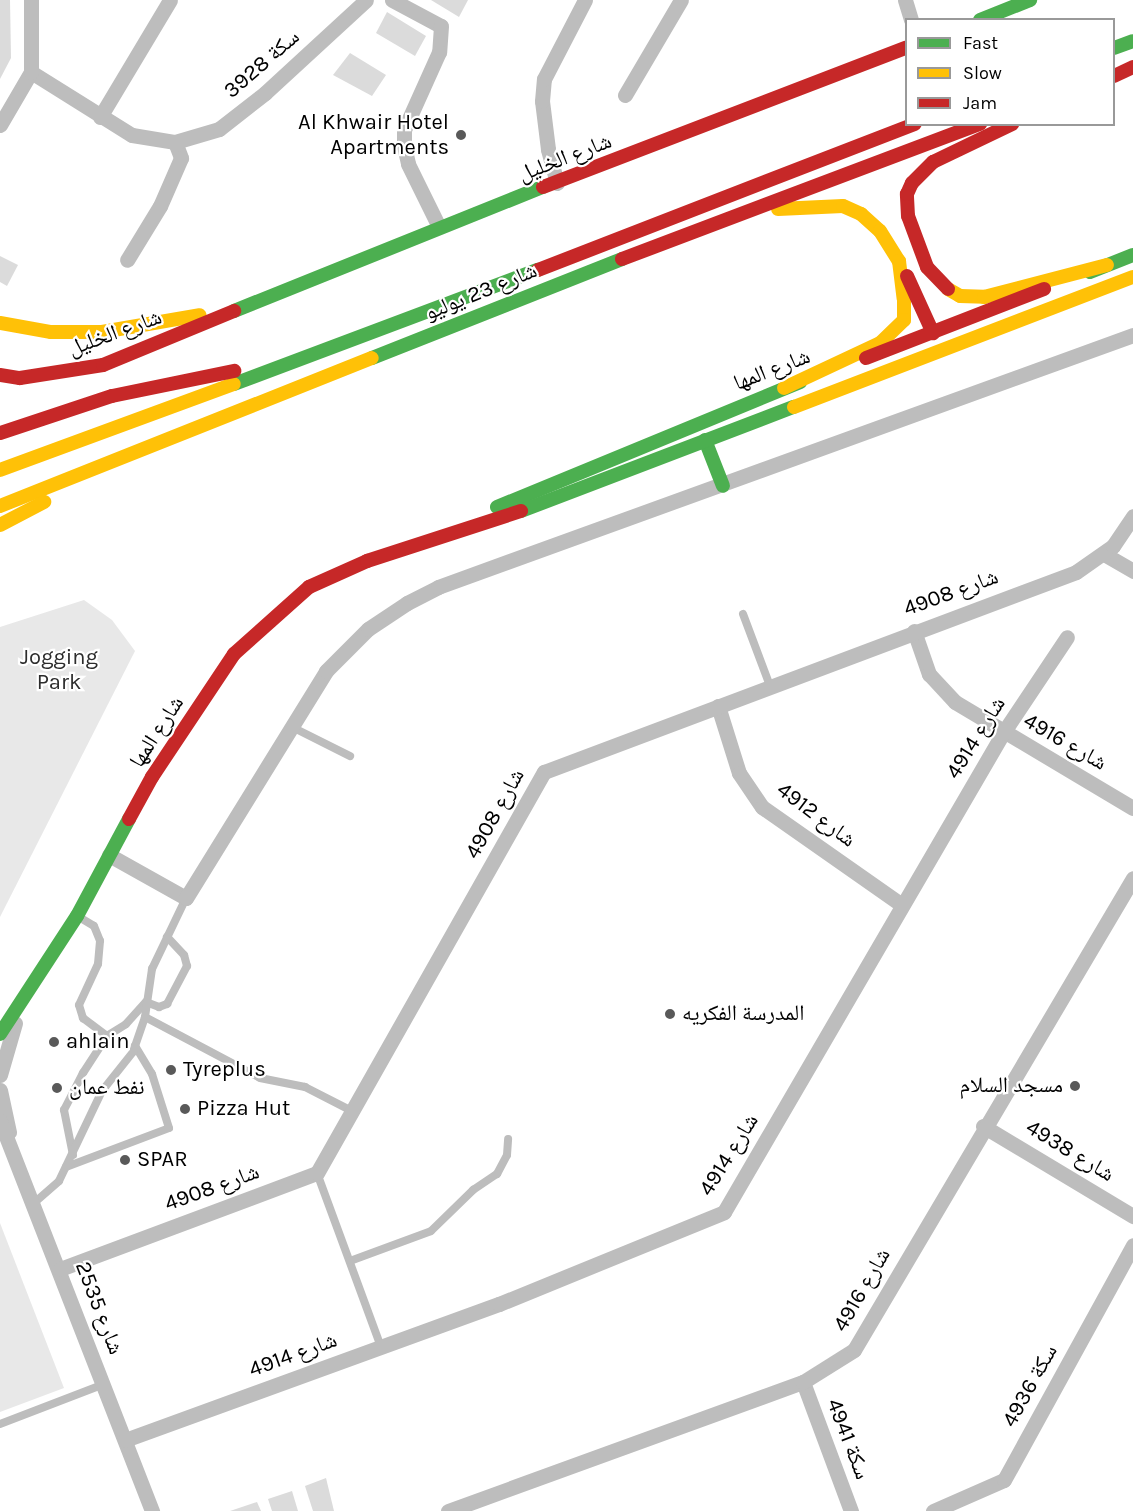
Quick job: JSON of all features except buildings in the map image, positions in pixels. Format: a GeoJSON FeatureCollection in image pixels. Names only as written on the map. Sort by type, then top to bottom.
{"type":"FeatureCollection","features":[{"type":"Feature","properties":{"kind":"street"},"geometry":{"type":"LineString","coordinates":[[0,125],[31,72],[31,0]]}},
{"type":"Feature","properties":{"kind":"street"},"geometry":{"type":"LineString","coordinates":[[100,117],[170,0]]}},
{"type":"Feature","properties":{"kind":"street","name":"سكة 3928"},"geometry":{"type":"LineString","coordinates":[[31,72],[132,135],[176,142],[219,129],[265,93],[366,0]]}},
{"type":"Feature","properties":{"kind":"street"},"geometry":{"type":"LineString","coordinates":[[392,0],[441,26],[439,52],[404,130],[404,146],[408,164],[440,227]]}},
{"type":"Feature","properties":{"kind":"street"},"geometry":{"type":"LineString","coordinates":[[557,183],[548,149],[542,101],[544,79],[585,0]]}},
{"type":"Feature","properties":{"kind":"street"},"geometry":{"type":"LineString","coordinates":[[625,95],[681,0]]}},
{"type":"Feature","properties":{"kind":"street"},"geometry":{"type":"LineString","coordinates":[[905,0],[910,18]]}},
{"type":"Feature","properties":{"kind":"street"},"geometry":{"type":"LineString","coordinates":[[985,18],[1030,0]]}},
{"type":"Feature","properties":{"kind":"street"},"geometry":{"type":"LineString","coordinates":[[1115,47],[1133,41]]}},
{"type":"Feature","properties":{"kind":"street","name":"شارع الخليل"},"geometry":{"type":"LineString","coordinates":[[0,375],[20,378],[103,365],[440,227],[905,48]]}},
{"type":"Feature","properties":{"kind":"street"},"geometry":{"type":"LineString","coordinates":[[1115,74],[1133,66]]}},
{"type":"Feature","properties":{"kind":"street","name":"شارع 23 يوليو"},"geometry":{"type":"LineString","coordinates":[[0,470],[300,358],[415,318],[910,126]]}},
{"type":"Feature","properties":{"kind":"street","name":"شارع 23 يوليو"},"geometry":{"type":"LineString","coordinates":[[0,506],[502,304],[755,211],[975,126]]}},
{"type":"Feature","properties":{"kind":"street"},"geometry":{"type":"LineString","coordinates":[[862,380],[917,348],[933,333],[938,318],[937,302],[927,267],[908,216],[908,194],[912,183],[933,162],[1008,126]]}},
{"type":"Feature","properties":{"kind":"street"},"geometry":{"type":"LineString","coordinates":[[127,261],[160,206],[181,158],[176,142]]}},
{"type":"Feature","properties":{"kind":"street"},"geometry":{"type":"LineString","coordinates":[[755,211],[829,206],[852,208],[880,231],[900,261],[933,333],[960,342]]}},
{"type":"Feature","properties":{"kind":"street","name":"شارع المها"},"geometry":{"type":"LineString","coordinates":[[431,539],[519,496],[784,388],[1133,255]]}},
{"type":"Feature","properties":{"kind":"street"},"geometry":{"type":"LineString","coordinates":[[784,388],[880,343],[896,331],[904,320],[900,261]]}},
{"type":"Feature","properties":{"kind":"street"},"geometry":{"type":"LineString","coordinates":[[927,267],[941,285],[960,296],[984,297],[1107,265]]}},
{"type":"Feature","properties":{"kind":"street","name":"شارع المها"},"geometry":{"type":"LineString","coordinates":[[0,1034],[21,1007],[77,916],[152,777],[234,654],[309,587],[367,561],[523,510],[1133,277]]}},
{"type":"Feature","properties":{"kind":"street","name":"شارع الخليل"},"geometry":{"type":"LineString","coordinates":[[0,324],[51,332],[102,332],[239,308]]}},
{"type":"Feature","properties":{"kind":"street"},"geometry":{"type":"LineString","coordinates":[[109,855],[186,898],[326,671],[368,629],[407,603],[438,587],[723,486],[1133,335]]}},
{"type":"Feature","properties":{"kind":"street"},"geometry":{"type":"LineString","coordinates":[[0,433],[112,396],[300,358]]}},
{"type":"Feature","properties":{"kind":"street"},"geometry":{"type":"LineString","coordinates":[[0,525],[183,433]]}},
{"type":"Feature","properties":{"kind":"street"},"geometry":{"type":"LineString","coordinates":[[705,440],[723,486]]}},
{"type":"Feature","properties":{"kind":"street","name":"4908 شارع"},"geometry":{"type":"LineString","coordinates":[[60,1269],[317,1173],[544,772],[1076,572],[1104,554],[1133,516]]}},
{"type":"Feature","properties":{"kind":"street"},"geometry":{"type":"LineString","coordinates":[[1104,554],[1133,571]]}},
{"type":"Feature","properties":{"kind":"street","name":"4916 شارع"},"geometry":{"type":"LineString","coordinates":[[914,631],[923,663],[936,685],[955,702],[1133,808]]}},
{"type":"Feature","properties":{"kind":"street","name":"4914 شارع"},"geometry":{"type":"LineString","coordinates":[[125,1440],[499,1304],[724,1212],[1004,733],[1067,637]]}},
{"type":"Feature","properties":{"kind":"street","name":"4912 شارع"},"geometry":{"type":"LineString","coordinates":[[718,706],[739,773],[762,807],[902,905]]}},
{"type":"Feature","properties":{"kind":"street","name":"4916 شارع"},"geometry":{"type":"LineString","coordinates":[[448,1511],[803,1382],[854,1350],[983,1125],[1133,878]]}},
{"type":"Feature","properties":{"kind":"street"},"geometry":{"type":"LineString","coordinates":[[0,1075],[6,1045],[21,1007]]}},
{"type":"Feature","properties":{"kind":"street"},"geometry":{"type":"LineString","coordinates":[[0,1090],[14,1152]]}},
{"type":"Feature","properties":{"kind":"street","name":"2535 شارع"},"geometry":{"type":"LineString","coordinates":[[0,1121],[60,1269],[152,1511]]}},
{"type":"Feature","properties":{"kind":"street","name":"شارع 4938"},"geometry":{"type":"LineString","coordinates":[[983,1125],[1133,1216]]}},
{"type":"Feature","properties":{"kind":"street"},"geometry":{"type":"LineString","coordinates":[[0,1138],[14,1152]]}},
{"type":"Feature","properties":{"kind":"street","name":"سكة 4936"},"geometry":{"type":"LineString","coordinates":[[933,1511],[1004,1480],[1133,1245]]}},
{"type":"Feature","properties":{"kind":"street","name":"سكة 4941"},"geometry":{"type":"LineString","coordinates":[[803,1382],[851,1511]]}},
{"type":"Feature","properties":{"kind":"lane"},"geometry":{"type":"LineString","coordinates":[[743,614],[770,686]]}},
{"type":"Feature","properties":{"kind":"lane"},"geometry":{"type":"LineString","coordinates":[[292,727],[351,756]]}},
{"type":"Feature","properties":{"kind":"lane"},"geometry":{"type":"LineString","coordinates":[[34,1203],[59,1181],[74,1155],[102,1091],[135,1046],[146,1017],[146,1002],[152,969],[186,898]]}},
{"type":"Feature","properties":{"kind":"lane"},"geometry":{"type":"LineString","coordinates":[[77,916],[94,926],[100,941],[98,964],[79,1005],[83,1018],[107,1036]]}},
{"type":"Feature","properties":{"kind":"lane"},"geometry":{"type":"LineString","coordinates":[[146,1002],[159,1007],[167,1004],[187,966],[184,955],[167,937]]}},
{"type":"Feature","properties":{"kind":"lane"},"geometry":{"type":"LineString","coordinates":[[74,1155],[64,1110],[107,1036],[126,1024],[146,1002]]}},
{"type":"Feature","properties":{"kind":"lane"},"geometry":{"type":"LineString","coordinates":[[146,1017],[260,1078],[305,1087],[352,1111]]}},
{"type":"Feature","properties":{"kind":"lane"},"geometry":{"type":"LineString","coordinates":[[66,1167],[169,1128],[152,1074],[135,1046]]}},
{"type":"Feature","properties":{"kind":"lane"},"geometry":{"type":"LineString","coordinates":[[350,1261],[431,1231],[473,1190],[497,1174],[504,1164],[508,1139]]}},
{"type":"Feature","properties":{"kind":"lane"},"geometry":{"type":"LineString","coordinates":[[317,1173],[381,1347]]}},
{"type":"Feature","properties":{"kind":"lane"},"geometry":{"type":"LineString","coordinates":[[0,1424],[104,1384]]}},
{"type":"Feature","properties":{"kind":"green space","name":"Jogging Park"},"geometry":{"type":"Polygon","coordinates":[[[84,600],[112,620],[135,651],[0,917],[0,627],[84,600]]]}},
{"type":"Feature","properties":{"kind":"green space"},"geometry":{"type":"Polygon","coordinates":[[[0,1223],[64,1388],[0,1412],[0,1223]]]}},
{"type":"Feature","properties":{"kind":"traffic: fast"},"geometry":{"type":"LineString","coordinates":[[985,18],[1030,0]]}},
{"type":"Feature","properties":{"kind":"traffic: fast"},"geometry":{"type":"LineString","coordinates":[[1115,48],[1133,41]]}},
{"type":"Feature","properties":{"kind":"traffic: fast"},"geometry":{"type":"LineString","coordinates":[[234,311],[543,187]]}},
{"type":"Feature","properties":{"kind":"traffic: fast"},"geometry":{"type":"LineString","coordinates":[[1090,272],[1133,255]]}},
{"type":"Feature","properties":{"kind":"traffic: fast"},"geometry":{"type":"LineString","coordinates":[[372,358],[622,259]]}},
{"type":"Feature","properties":{"kind":"traffic: fast"},"geometry":{"type":"LineString","coordinates":[[234,384],[538,270]]}},
{"type":"Feature","properties":{"kind":"traffic: fast"},"geometry":{"type":"LineString","coordinates":[[497,507],[800,382]]}},
{"type":"Feature","properties":{"kind":"traffic: fast"},"geometry":{"type":"LineString","coordinates":[[521,511],[794,407]]}},
{"type":"Feature","properties":{"kind":"traffic: fast"},"geometry":{"type":"LineString","coordinates":[[705,440],[723,486]]}},
{"type":"Feature","properties":{"kind":"traffic: fast"},"geometry":{"type":"LineString","coordinates":[[0,1034],[77,916],[129,819]]}},
{"type":"Feature","properties":{"kind":"traffic: slow"},"geometry":{"type":"LineString","coordinates":[[778,209],[843,206],[861,214],[880,231],[899,261],[904,299],[904,320],[880,343],[784,388]]}},
{"type":"Feature","properties":{"kind":"traffic: slow"},"geometry":{"type":"LineString","coordinates":[[948,289],[960,296],[984,297],[1107,265]]}},
{"type":"Feature","properties":{"kind":"traffic: slow"},"geometry":{"type":"LineString","coordinates":[[794,407],[1133,277]]}},
{"type":"Feature","properties":{"kind":"traffic: slow"},"geometry":{"type":"LineString","coordinates":[[0,323],[51,332],[102,332],[200,315]]}},
{"type":"Feature","properties":{"kind":"traffic: slow"},"geometry":{"type":"LineString","coordinates":[[0,506],[372,358]]}},
{"type":"Feature","properties":{"kind":"traffic: slow"},"geometry":{"type":"LineString","coordinates":[[0,470],[234,384]]}},
{"type":"Feature","properties":{"kind":"traffic: slow"},"geometry":{"type":"LineString","coordinates":[[0,525],[44,502]]}},
{"type":"Feature","properties":{"kind":"traffic: jam"},"geometry":{"type":"LineString","coordinates":[[543,187],[905,48]]}},
{"type":"Feature","properties":{"kind":"traffic: jam"},"geometry":{"type":"LineString","coordinates":[[1115,76],[1133,67]]}},
{"type":"Feature","properties":{"kind":"traffic: jam"},"geometry":{"type":"LineString","coordinates":[[538,270],[910,126]]}},
{"type":"Feature","properties":{"kind":"traffic: jam"},"geometry":{"type":"LineString","coordinates":[[622,259],[975,126]]}},
{"type":"Feature","properties":{"kind":"traffic: jam"},"geometry":{"type":"LineString","coordinates":[[948,289],[927,267],[908,216],[907,194],[912,183],[933,162],[1008,126]]}},
{"type":"Feature","properties":{"kind":"traffic: jam"},"geometry":{"type":"LineString","coordinates":[[907,276],[933,333]]}},
{"type":"Feature","properties":{"kind":"traffic: jam"},"geometry":{"type":"LineString","coordinates":[[866,358],[1044,289]]}},
{"type":"Feature","properties":{"kind":"traffic: jam"},"geometry":{"type":"LineString","coordinates":[[0,375],[20,378],[103,365],[234,311]]}},
{"type":"Feature","properties":{"kind":"traffic: jam"},"geometry":{"type":"LineString","coordinates":[[0,433],[112,396],[234,371]]}},
{"type":"Feature","properties":{"kind":"traffic: jam"},"geometry":{"type":"LineString","coordinates":[[129,819],[152,777],[234,654],[309,587],[367,561],[521,511]]}},
{"type":"Feature","properties":{"kind":"place","name":"Al Khwair Hotel Apartments"},"geometry":{"type":"Point","coordinates":[461,135]}},
{"type":"Feature","properties":{"kind":"place","name":"المدرسة الفكريه"},"geometry":{"type":"Point","coordinates":[670,1014]}},
{"type":"Feature","properties":{"kind":"place","name":"ahlain"},"geometry":{"type":"Point","coordinates":[54,1042]}},
{"type":"Feature","properties":{"kind":"place","name":"Tyreplus"},"geometry":{"type":"Point","coordinates":[171,1070]}},
{"type":"Feature","properties":{"kind":"place","name":"مسجد السلام"},"geometry":{"type":"Point","coordinates":[1075,1086]}},
{"type":"Feature","properties":{"kind":"place","name":"نفط عمان"},"geometry":{"type":"Point","coordinates":[57,1088]}},
{"type":"Feature","properties":{"kind":"place","name":"Pizza Hut"},"geometry":{"type":"Point","coordinates":[185,1109]}},
{"type":"Feature","properties":{"kind":"place","name":"SPAR"},"geometry":{"type":"Point","coordinates":[125,1160]}}]}
